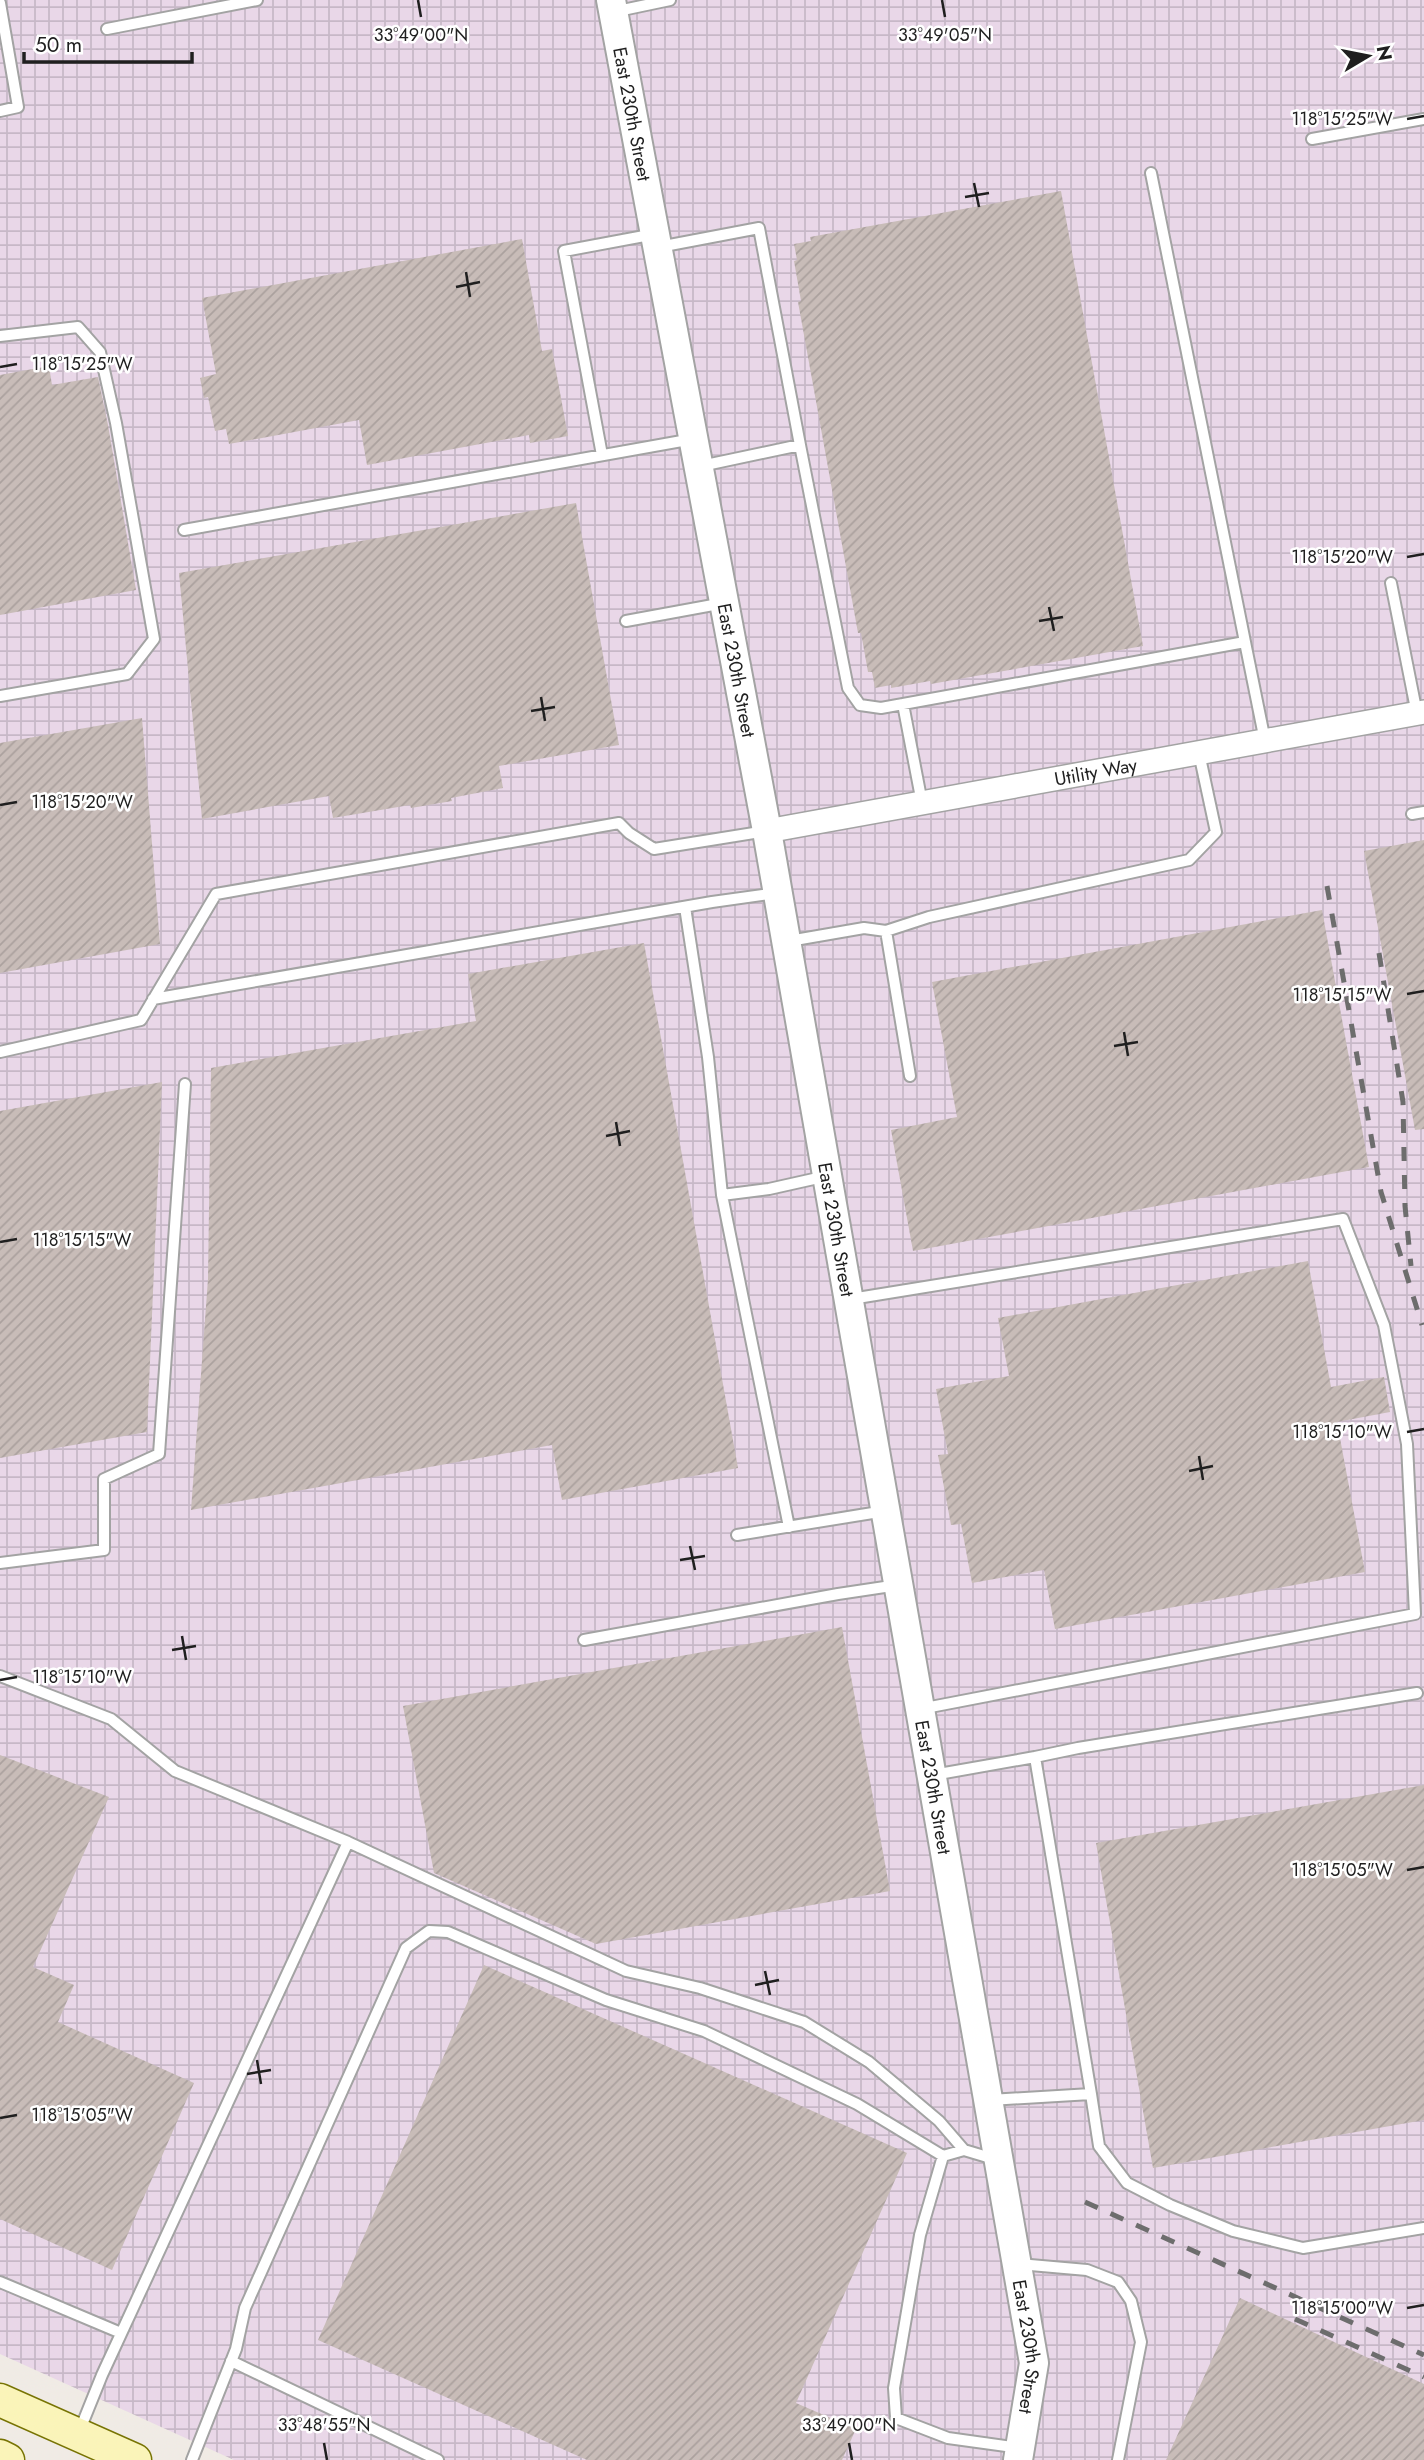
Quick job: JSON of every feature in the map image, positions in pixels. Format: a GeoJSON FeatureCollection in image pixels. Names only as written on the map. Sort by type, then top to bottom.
{"type":"FeatureCollection","features":[{"type":"Feature","properties":{"kind":"main road"},"geometry":{"type":"LineString","coordinates":[[0,2400],[135,2460]]}},
{"type":"Feature","properties":{"kind":"main road"},"geometry":{"type":"LineString","coordinates":[[0,2456],[8,2460]]}},
{"type":"Feature","properties":{"kind":"street","name":"East 230th Street"},"geometry":{"type":"LineString","coordinates":[[612,6],[786,941],[1034,2363],[1019,2454]]}},
{"type":"Feature","properties":{"kind":"street","name":"Utility Way"},"geometry":{"type":"LineString","coordinates":[[766,831],[1421,713]]}},
{"type":"Feature","properties":{"kind":"lane"},"geometry":{"type":"LineString","coordinates":[[107,29],[257,0]]}},
{"type":"Feature","properties":{"kind":"lane"},"geometry":{"type":"LineString","coordinates":[[612,6],[670,0]]}},
{"type":"Feature","properties":{"kind":"lane"},"geometry":{"type":"LineString","coordinates":[[0,3],[18,107],[0,111]]}},
{"type":"Feature","properties":{"kind":"lane"},"geometry":{"type":"LineString","coordinates":[[1312,139],[1424,119]]}},
{"type":"Feature","properties":{"kind":"lane"},"geometry":{"type":"LineString","coordinates":[[1151,173],[1265,741]]}},
{"type":"Feature","properties":{"kind":"lane"},"geometry":{"type":"LineString","coordinates":[[602,455],[564,251],[759,228],[848,688],[860,705],[881,708],[1245,642]]}},
{"type":"Feature","properties":{"kind":"lane"},"geometry":{"type":"LineString","coordinates":[[0,336],[78,327],[100,352],[116,423],[154,639],[127,674],[0,696]]}},
{"type":"Feature","properties":{"kind":"lane"},"geometry":{"type":"LineString","coordinates":[[184,530],[693,439]]}},
{"type":"Feature","properties":{"kind":"lane"},"geometry":{"type":"LineString","coordinates":[[698,466],[800,445]]}},
{"type":"Feature","properties":{"kind":"lane"},"geometry":{"type":"LineString","coordinates":[[1391,583],[1421,713]]}},
{"type":"Feature","properties":{"kind":"lane"},"geometry":{"type":"LineString","coordinates":[[626,621],[724,603]]}},
{"type":"Feature","properties":{"kind":"lane"},"geometry":{"type":"LineString","coordinates":[[903,704],[922,803]]}},
{"type":"Feature","properties":{"kind":"lane"},"geometry":{"type":"LineString","coordinates":[[786,941],[864,928],[886,931],[929,917],[1189,860],[1216,832],[1199,753]]}},
{"type":"Feature","properties":{"kind":"lane"},"geometry":{"type":"LineString","coordinates":[[1412,814],[1424,812]]}},
{"type":"Feature","properties":{"kind":"lane"},"geometry":{"type":"LineString","coordinates":[[0,1052],[141,1020],[216,894],[619,823],[654,849],[766,831]]}},
{"type":"Feature","properties":{"kind":"lane"},"geometry":{"type":"LineString","coordinates":[[153,999],[777,893]]}},
{"type":"Feature","properties":{"kind":"lane"},"geometry":{"type":"LineString","coordinates":[[685,907],[708,1057],[722,1195],[789,1527]]}},
{"type":"Feature","properties":{"kind":"lane"},"geometry":{"type":"LineString","coordinates":[[886,931],[910,1076]]}},
{"type":"Feature","properties":{"kind":"lane"},"geometry":{"type":"LineString","coordinates":[[0,1563],[104,1549],[104,1479],[159,1454],[185,1084]]}},
{"type":"Feature","properties":{"kind":"lane"},"geometry":{"type":"LineString","coordinates":[[722,1195],[769,1189],[827,1176]]}},
{"type":"Feature","properties":{"kind":"lane"},"geometry":{"type":"LineString","coordinates":[[848,1300],[1343,1219],[1384,1325],[1407,1444],[1415,1614],[919,1710]]}},
{"type":"Feature","properties":{"kind":"lane"},"geometry":{"type":"LineString","coordinates":[[737,1535],[885,1511]]}},
{"type":"Feature","properties":{"kind":"lane"},"geometry":{"type":"LineString","coordinates":[[584,1640],[898,1585]]}},
{"type":"Feature","properties":{"kind":"lane"},"geometry":{"type":"LineString","coordinates":[[0,1675],[111,1719],[175,1771],[348,1842],[626,1971],[700,1988],[804,2022],[870,2062],[939,2121],[964,2150]]}},
{"type":"Feature","properties":{"kind":"lane"},"geometry":{"type":"LineString","coordinates":[[931,1775],[1078,1748],[1417,1693]]}},
{"type":"Feature","properties":{"kind":"lane"},"geometry":{"type":"LineString","coordinates":[[1035,1757],[1099,2146],[1126,2183],[1233,2231],[1303,2248],[1424,2228]]}},
{"type":"Feature","properties":{"kind":"lane"},"geometry":{"type":"LineString","coordinates":[[78,2435],[121,2333],[348,1842]]}},
{"type":"Feature","properties":{"kind":"lane"},"geometry":{"type":"LineString","coordinates":[[192,2460],[231,2361],[245,2308],[406,1948],[429,1931],[447,1933],[606,2000],[704,2031],[857,2104],[943,2156],[964,2150],[998,2160]]}},
{"type":"Feature","properties":{"kind":"lane"},"geometry":{"type":"LineString","coordinates":[[988,2100],[1091,2094]]}},
{"type":"Feature","properties":{"kind":"lane"},"geometry":{"type":"LineString","coordinates":[[943,2156],[920,2235],[894,2388],[896,2418],[948,2438],[1019,2454]]}},
{"type":"Feature","properties":{"kind":"lane"},"geometry":{"type":"LineString","coordinates":[[1016,2264],[1087,2270],[1118,2282],[1131,2301],[1141,2342],[1118,2460]]}},
{"type":"Feature","properties":{"kind":"lane"},"geometry":{"type":"LineString","coordinates":[[0,2282],[121,2333]]}},
{"type":"Feature","properties":{"kind":"lane"},"geometry":{"type":"LineString","coordinates":[[231,2361],[438,2460]]}},
{"type":"Feature","properties":{"kind":"shaded area"},"geometry":{"type":"Polygon","coordinates":[[[0,0],[1424,0],[1424,2460],[234,2460],[0,2354],[0,0]]]}},
{"type":"Feature","properties":{"kind":"building"},"geometry":{"type":"Polygon","coordinates":[[[1061,191],[1143,646],[931,684],[930,681],[875,688],[872,672],[868,672],[861,633],[858,633],[798,302],[801,301],[794,244],[811,241],[810,237],[1061,191]]]}},
{"type":"Feature","properties":{"kind":"building"},"geometry":{"type":"Polygon","coordinates":[[[522,239],[542,351],[552,349],[568,436],[530,443],[529,435],[367,465],[359,420],[229,444],[226,429],[215,431],[208,397],[204,398],[200,378],[216,374],[202,298],[522,239]]]}},
{"type":"Feature","properties":{"kind":"building"},"geometry":{"type":"Polygon","coordinates":[[[49,366],[52,385],[98,377],[136,590],[0,615],[0,375],[49,366]]]}},
{"type":"Feature","properties":{"kind":"building"},"geometry":{"type":"Polygon","coordinates":[[[576,503],[619,745],[499,766],[503,788],[451,798],[452,801],[333,818],[329,796],[202,819],[179,573],[576,503]]]}},
{"type":"Feature","properties":{"kind":"building"},"geometry":{"type":"Polygon","coordinates":[[[142,718],[160,944],[0,973],[0,743],[142,718]]]}},
{"type":"Feature","properties":{"kind":"building"},"geometry":{"type":"Polygon","coordinates":[[[1424,840],[1424,1129],[1415,1130],[1364,851],[1424,840]]]}},
{"type":"Feature","properties":{"kind":"building"},"geometry":{"type":"Polygon","coordinates":[[[1322,910],[1369,1167],[913,1251],[891,1130],[957,1117],[932,982],[1322,910]]]}},
{"type":"Feature","properties":{"kind":"building"},"geometry":{"type":"Polygon","coordinates":[[[644,943],[738,1468],[562,1500],[552,1445],[191,1510],[208,1279],[211,1068],[476,1021],[468,974],[644,943]]]}},
{"type":"Feature","properties":{"kind":"building"},"geometry":{"type":"Polygon","coordinates":[[[162,1082],[147,1432],[0,1458],[0,1111],[162,1082]]]}},
{"type":"Feature","properties":{"kind":"building"},"geometry":{"type":"Polygon","coordinates":[[[1308,1261],[1331,1387],[1384,1377],[1390,1412],[1337,1422],[1365,1572],[1055,1629],[1044,1570],[972,1583],[961,1524],[951,1525],[938,1455],[948,1454],[936,1389],[1009,1376],[998,1318],[1308,1261]]]}},
{"type":"Feature","properties":{"kind":"building"},"geometry":{"type":"Polygon","coordinates":[[[842,1627],[890,1891],[596,1944],[434,1873],[403,1706],[842,1627]]]}},
{"type":"Feature","properties":{"kind":"building"},"geometry":{"type":"Polygon","coordinates":[[[0,1755],[109,1797],[33,1967],[74,1985],[58,2022],[194,2083],[112,2270],[0,2219],[0,1755]]]}},
{"type":"Feature","properties":{"kind":"building"},"geometry":{"type":"Polygon","coordinates":[[[1424,1785],[1424,2120],[1153,2168],[1096,1843],[1424,1785]]]}},
{"type":"Feature","properties":{"kind":"building"},"geometry":{"type":"Polygon","coordinates":[[[484,1965],[907,2153],[796,2403],[856,2429],[842,2460],[587,2460],[318,2340],[484,1965]]]}},
{"type":"Feature","properties":{"kind":"building"},"geometry":{"type":"Polygon","coordinates":[[[1240,2298],[1424,2384],[1424,2460],[1166,2460],[1240,2298]]]}},
{"type":"Feature","properties":{"kind":"railway"},"geometry":{"type":"LineString","coordinates":[[1327,886],[1381,1192],[1422,1325]]}},
{"type":"Feature","properties":{"kind":"railway"},"geometry":{"type":"LineString","coordinates":[[1379,953],[1403,1102],[1405,1206],[1411,1266]]}},
{"type":"Feature","properties":{"kind":"railway"},"geometry":{"type":"LineString","coordinates":[[1085,2202],[1424,2355]]}},
{"type":"Feature","properties":{"kind":"railway"},"geometry":{"type":"LineString","coordinates":[[1295,2319],[1424,2377]]}}]}
